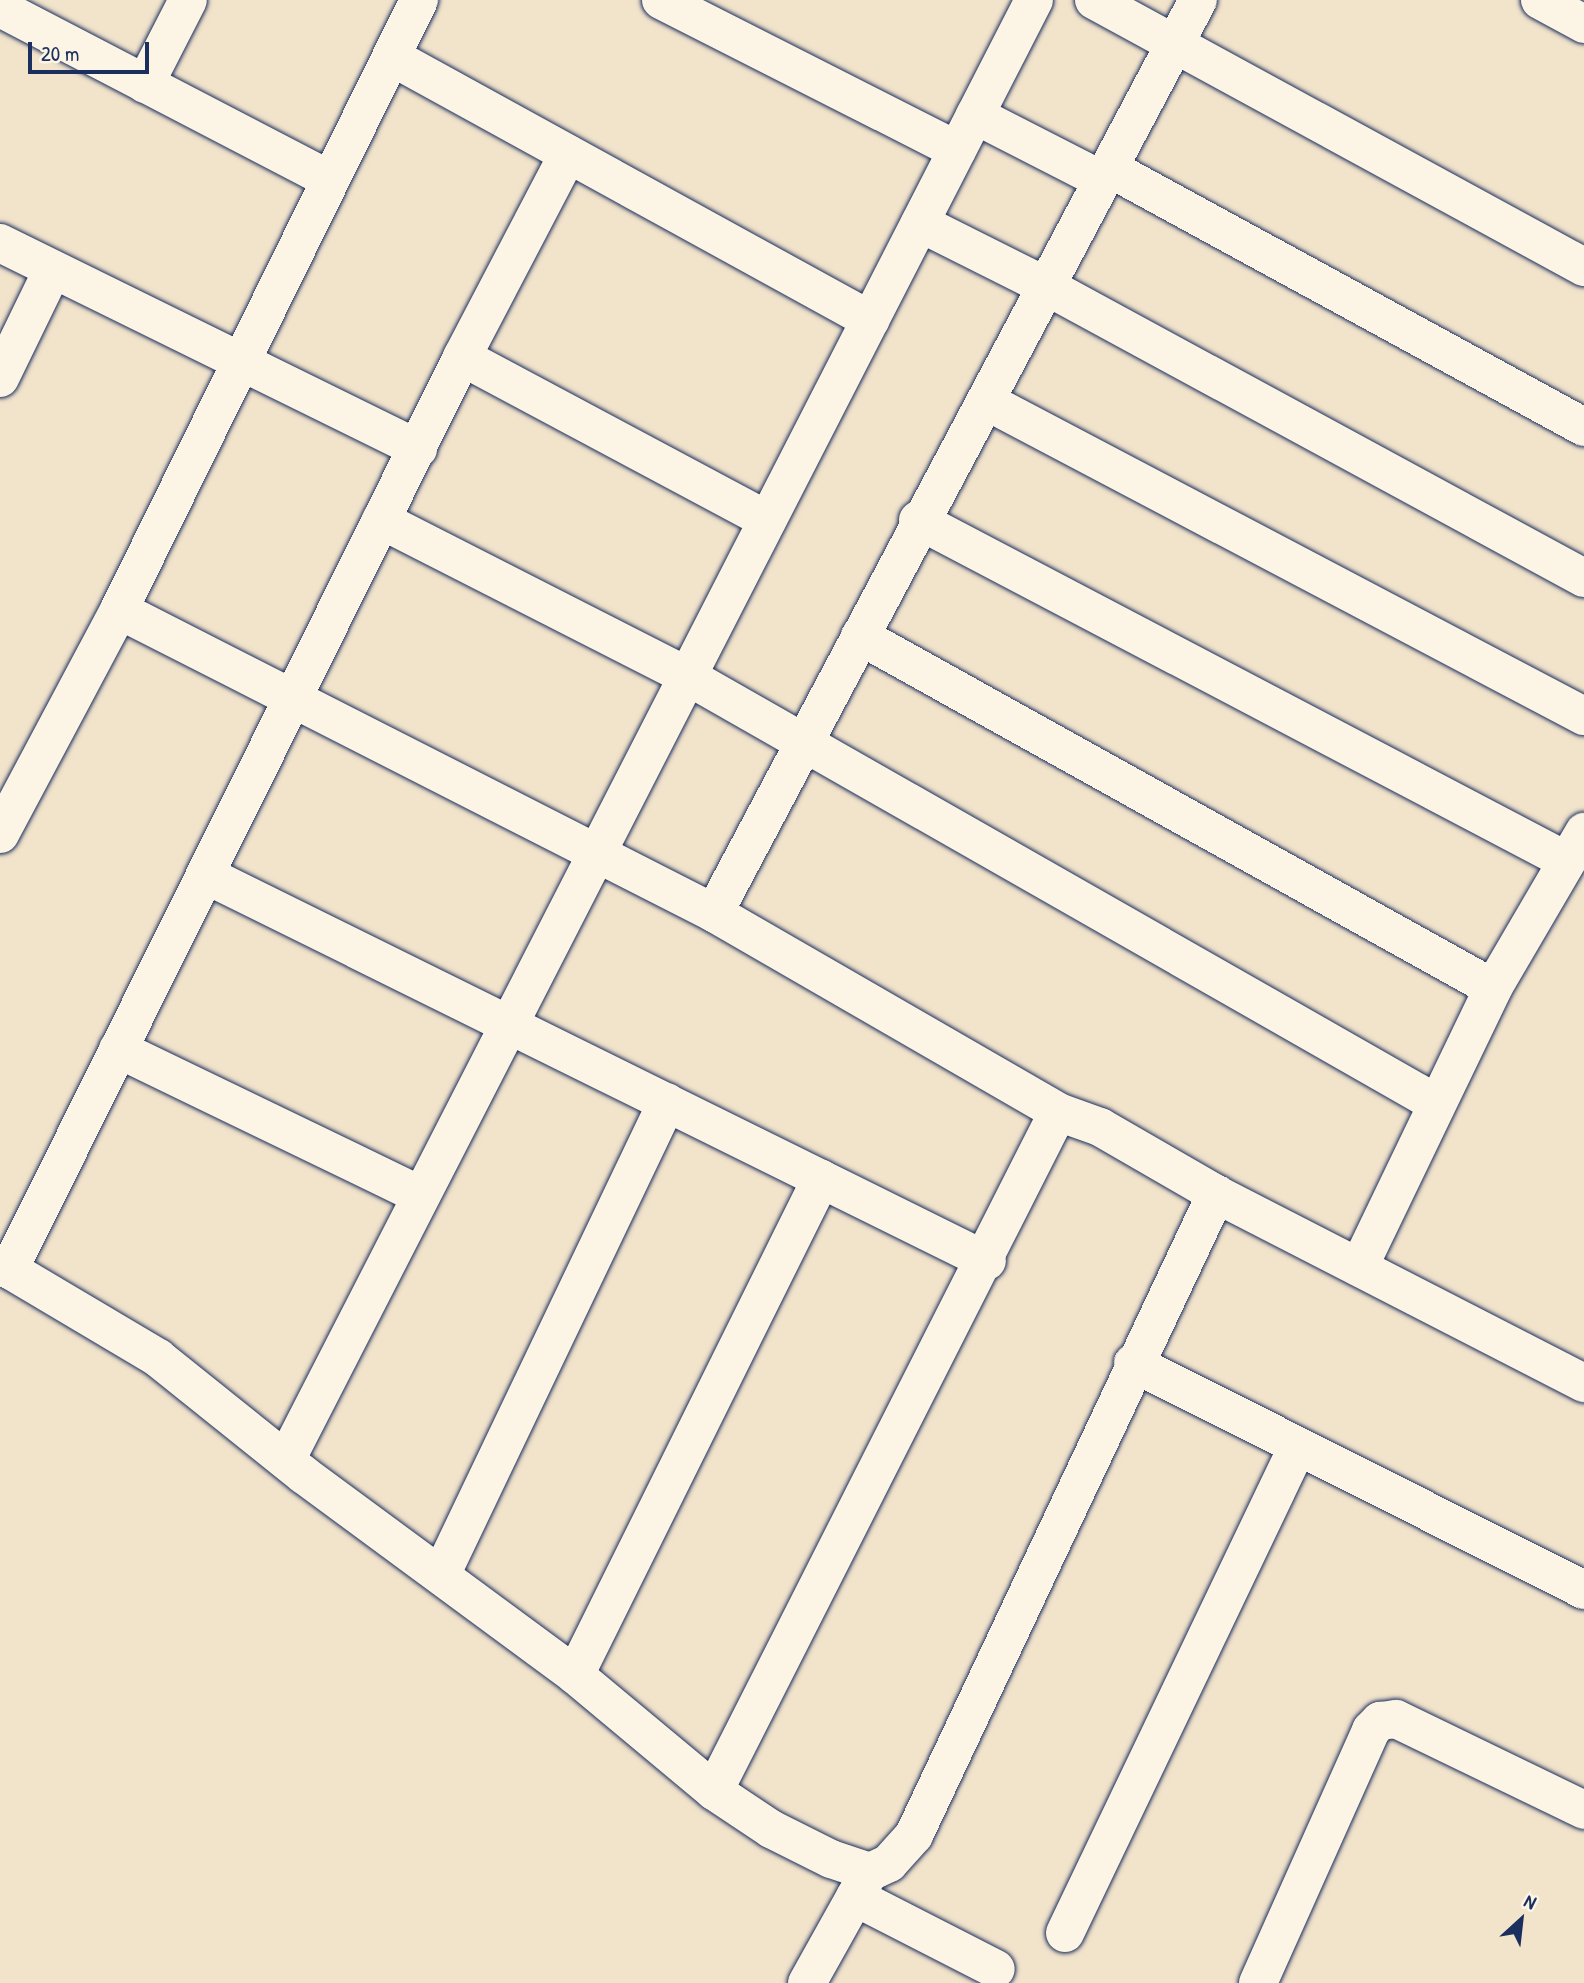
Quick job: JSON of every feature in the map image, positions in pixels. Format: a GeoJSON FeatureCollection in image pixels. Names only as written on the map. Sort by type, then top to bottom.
{"type":"FeatureCollection","features":[{"type":"Feature","properties":{"kind":"street"},"geometry":{"type":"LineString","coordinates":[[145,84],[188,0]]}},
{"type":"Feature","properties":{"kind":"street"},"geometry":{"type":"LineString","coordinates":[[0,834],[119,610],[419,0]]}},
{"type":"Feature","properties":{"kind":"street"},"geometry":{"type":"LineString","coordinates":[[661,0],[957,150]]}},
{"type":"Feature","properties":{"kind":"street"},"geometry":{"type":"LineString","coordinates":[[286,1460],[1034,0]]}},
{"type":"Feature","properties":{"kind":"street"},"geometry":{"type":"LineString","coordinates":[[1094,0],[1584,267]]}},
{"type":"Feature","properties":{"kind":"street"},"geometry":{"type":"LineString","coordinates":[[714,913],[918,520],[986,401],[1198,0]]}},
{"type":"Feature","properties":{"kind":"street"},"geometry":{"type":"LineString","coordinates":[[1540,0],[1584,24]]}},
{"type":"Feature","properties":{"kind":"street"},"geometry":{"type":"LineString","coordinates":[[0,8],[330,180]]}},
{"type":"Feature","properties":{"kind":"street"},"geometry":{"type":"LineString","coordinates":[[392,57],[870,320]]}},
{"type":"Feature","properties":{"kind":"street"},"geometry":{"type":"LineString","coordinates":[[975,115],[1106,174],[1584,427]]}},
{"type":"Feature","properties":{"kind":"street"},"geometry":{"type":"LineString","coordinates":[[568,154],[462,357],[206,875],[5,1267],[158,1358],[286,1460],[575,1675],[715,1791],[771,1829],[831,1859],[862,1884],[996,1969]]}},
{"type":"Feature","properties":{"kind":"street"},"geometry":{"type":"LineString","coordinates":[[920,223],[1046,286],[1584,578]]}},
{"type":"Feature","properties":{"kind":"street"},"geometry":{"type":"LineString","coordinates":[[0,243],[52,271],[418,449]]}},
{"type":"Feature","properties":{"kind":"street"},"geometry":{"type":"LineString","coordinates":[[0,378],[52,271]]}},
{"type":"Feature","properties":{"kind":"street"},"geometry":{"type":"LineString","coordinates":[[462,357],[767,520]]}},
{"type":"Feature","properties":{"kind":"street"},"geometry":{"type":"LineString","coordinates":[[986,401],[1584,716]]}},
{"type":"Feature","properties":{"kind":"street"},"geometry":{"type":"LineString","coordinates":[[381,520],[687,676],[1436,1103]]}},
{"type":"Feature","properties":{"kind":"street"},"geometry":{"type":"LineString","coordinates":[[918,520],[1575,846],[1493,988],[1359,1267]]}},
{"type":"Feature","properties":{"kind":"street"},"geometry":{"type":"LineString","coordinates":[[119,610],[714,913],[1058,1112],[1100,1127],[1216,1194],[1584,1382]]}},
{"type":"Feature","properties":{"kind":"street"},"geometry":{"type":"LineString","coordinates":[[860,636],[1493,988]]}},
{"type":"Feature","properties":{"kind":"street"},"geometry":{"type":"LineString","coordinates":[[206,875],[987,1261]]}},
{"type":"Feature","properties":{"kind":"street"},"geometry":{"type":"LineString","coordinates":[[118,1049],[420,1195]]}},
{"type":"Feature","properties":{"kind":"street"},"geometry":{"type":"LineString","coordinates":[[442,1575],[667,1102]]}},
{"type":"Feature","properties":{"kind":"street"},"geometry":{"type":"LineString","coordinates":[[715,1791],[987,1261],[1058,1112]]}},
{"type":"Feature","properties":{"kind":"street"},"geometry":{"type":"LineString","coordinates":[[575,1675],[821,1179]]}},
{"type":"Feature","properties":{"kind":"street"},"geometry":{"type":"LineString","coordinates":[[807,1983],[862,1884],[889,1863],[914,1835],[1133,1363],[1216,1194]]}},
{"type":"Feature","properties":{"kind":"street"},"geometry":{"type":"LineString","coordinates":[[1133,1363],[1297,1448],[1584,1590]]}},
{"type":"Feature","properties":{"kind":"street"},"geometry":{"type":"LineString","coordinates":[[1065,1933],[1297,1448]]}},
{"type":"Feature","properties":{"kind":"street"},"geometry":{"type":"LineString","coordinates":[[1258,1983],[1371,1730],[1380,1721],[1396,1719],[1584,1810]]}}]}
